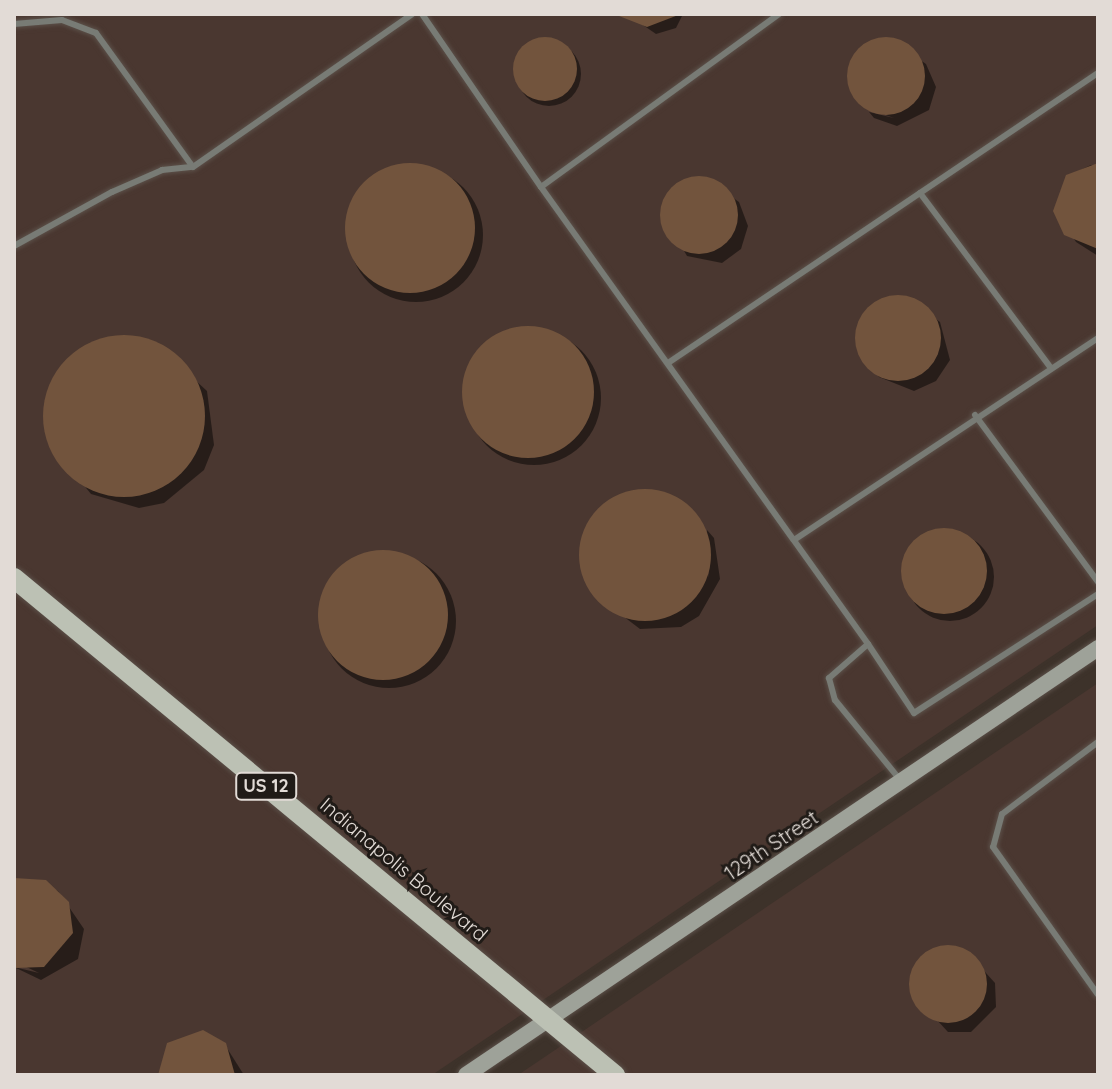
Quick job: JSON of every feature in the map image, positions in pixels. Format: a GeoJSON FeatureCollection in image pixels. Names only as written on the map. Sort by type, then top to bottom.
{"type":"FeatureCollection","features":[{"type":"Feature","properties":{"kind":"main road","name":"Indianapolis Boulevard"},"geometry":{"type":"LineString","coordinates":[[14,578],[615,1075]]}},
{"type":"Feature","properties":{"kind":"main road","name":"129th Street"},"geometry":{"type":"LineString","coordinates":[[466,1075],[1098,648]]}},
{"type":"Feature","properties":{"kind":"lane"},"geometry":{"type":"LineString","coordinates":[[14,246],[112,192],[162,170],[193,167],[412,14]]}},
{"type":"Feature","properties":{"kind":"lane"},"geometry":{"type":"LineString","coordinates":[[422,14],[914,713],[1098,594]]}},
{"type":"Feature","properties":{"kind":"lane"},"geometry":{"type":"LineString","coordinates":[[541,187],[779,14]]}},
{"type":"Feature","properties":{"kind":"lane"},"geometry":{"type":"LineString","coordinates":[[14,24],[62,20],[96,33],[193,167]]}},
{"type":"Feature","properties":{"kind":"lane"},"geometry":{"type":"LineString","coordinates":[[668,363],[1098,73]]}},
{"type":"Feature","properties":{"kind":"lane"},"geometry":{"type":"LineString","coordinates":[[920,193],[1051,368]]}},
{"type":"Feature","properties":{"kind":"lane"},"geometry":{"type":"LineString","coordinates":[[794,540],[975,415],[1098,338]]}},
{"type":"Feature","properties":{"kind":"lane"},"geometry":{"type":"LineString","coordinates":[[975,415],[1098,582]]}},
{"type":"Feature","properties":{"kind":"lane"},"geometry":{"type":"LineString","coordinates":[[868,644],[829,678],[835,700],[901,781]]}},
{"type":"Feature","properties":{"kind":"lane"},"geometry":{"type":"LineString","coordinates":[[1098,742],[1002,814],[993,847],[1098,995]]}},
{"type":"Feature","properties":{"kind":"shaded area"},"geometry":{"type":"Polygon","coordinates":[[[14,14],[1098,14],[1098,625],[432,1075],[14,1075],[14,14]]]}},
{"type":"Feature","properties":{"kind":"shaded area"},"geometry":{"type":"Polygon","coordinates":[[[1098,683],[1098,1075],[518,1075],[1098,683]]]}},
{"type":"Feature","properties":{"kind":"building"},"geometry":{"type":"Polygon","coordinates":[[[614,14],[681,14],[647,27],[614,14]]]}},
{"type":"Feature","properties":{"kind":"building"},"geometry":{"type":"Polygon","coordinates":[[[545,37],[563,43],[571,51],[577,69],[571,87],[563,95],[545,101],[527,95],[519,87],[513,69],[519,51],[527,43],[545,37]]]}},
{"type":"Feature","properties":{"kind":"building"},"geometry":{"type":"Polygon","coordinates":[[[886,37],[901,40],[914,48],[922,61],[925,76],[922,91],[914,104],[901,112],[886,115],[871,112],[858,104],[850,91],[847,76],[850,61],[858,48],[871,40],[886,37]]]}},
{"type":"Feature","properties":{"kind":"building"},"geometry":{"type":"Polygon","coordinates":[[[410,163],[435,167],[456,182],[471,203],[475,228],[471,253],[456,274],[435,289],[410,293],[385,289],[364,274],[349,253],[345,228],[349,203],[364,182],[385,167],[410,163]]]}},
{"type":"Feature","properties":{"kind":"building"},"geometry":{"type":"Polygon","coordinates":[[[1098,163],[1098,249],[1064,235],[1053,211],[1066,175],[1098,163]]]}},
{"type":"Feature","properties":{"kind":"building"},"geometry":{"type":"Polygon","coordinates":[[[699,176],[714,179],[727,187],[735,200],[738,215],[735,230],[727,243],[714,251],[699,254],[684,251],[671,243],[663,230],[660,215],[663,200],[671,187],[684,179],[699,176]]]}},
{"type":"Feature","properties":{"kind":"building"},"geometry":{"type":"Polygon","coordinates":[[[898,295],[922,302],[934,314],[941,338],[934,362],[922,374],[898,381],[874,374],[862,362],[855,338],[862,314],[874,302],[898,295]]]}},
{"type":"Feature","properties":{"kind":"building"},"geometry":{"type":"Polygon","coordinates":[[[528,326],[553,331],[574,346],[589,367],[594,392],[589,417],[574,438],[553,453],[528,458],[503,453],[482,438],[467,417],[462,392],[467,367],[482,346],[503,331],[528,326]]]}},
{"type":"Feature","properties":{"kind":"building"},"geometry":{"type":"Polygon","coordinates":[[[124,335],[155,341],[181,359],[199,385],[205,416],[199,447],[181,473],[155,491],[124,497],[93,491],[67,473],[49,447],[43,416],[49,385],[67,359],[93,341],[124,335]]]}},
{"type":"Feature","properties":{"kind":"building"},"geometry":{"type":"Polygon","coordinates":[[[645,489],[670,494],[691,509],[706,530],[711,555],[706,580],[691,601],[670,616],[645,621],[620,616],[599,601],[584,580],[579,555],[584,530],[599,509],[620,494],[645,489]]]}},
{"type":"Feature","properties":{"kind":"building"},"geometry":{"type":"Polygon","coordinates":[[[944,528],[968,535],[980,547],[987,571],[980,595],[968,607],[944,614],[920,607],[908,595],[901,571],[908,547],[920,535],[944,528]]]}},
{"type":"Feature","properties":{"kind":"building"},"geometry":{"type":"Polygon","coordinates":[[[383,550],[408,555],[429,569],[443,590],[448,615],[443,640],[429,661],[408,675],[383,680],[358,675],[337,661],[323,640],[318,615],[323,590],[337,569],[358,555],[383,550]]]}},
{"type":"Feature","properties":{"kind":"building"},"geometry":{"type":"Polygon","coordinates":[[[14,878],[46,880],[69,902],[73,933],[44,967],[14,968],[14,878]]]}},
{"type":"Feature","properties":{"kind":"building"},"geometry":{"type":"Polygon","coordinates":[[[948,945],[963,948],[976,956],[984,969],[987,984],[984,999],[976,1012],[963,1020],[948,1023],[933,1020],[920,1012],[912,999],[909,984],[912,969],[920,956],[933,948],[948,945]]]}},
{"type":"Feature","properties":{"kind":"building"},"geometry":{"type":"Polygon","coordinates":[[[203,1030],[226,1043],[235,1075],[158,1075],[167,1043],[203,1030]]]}}]}
